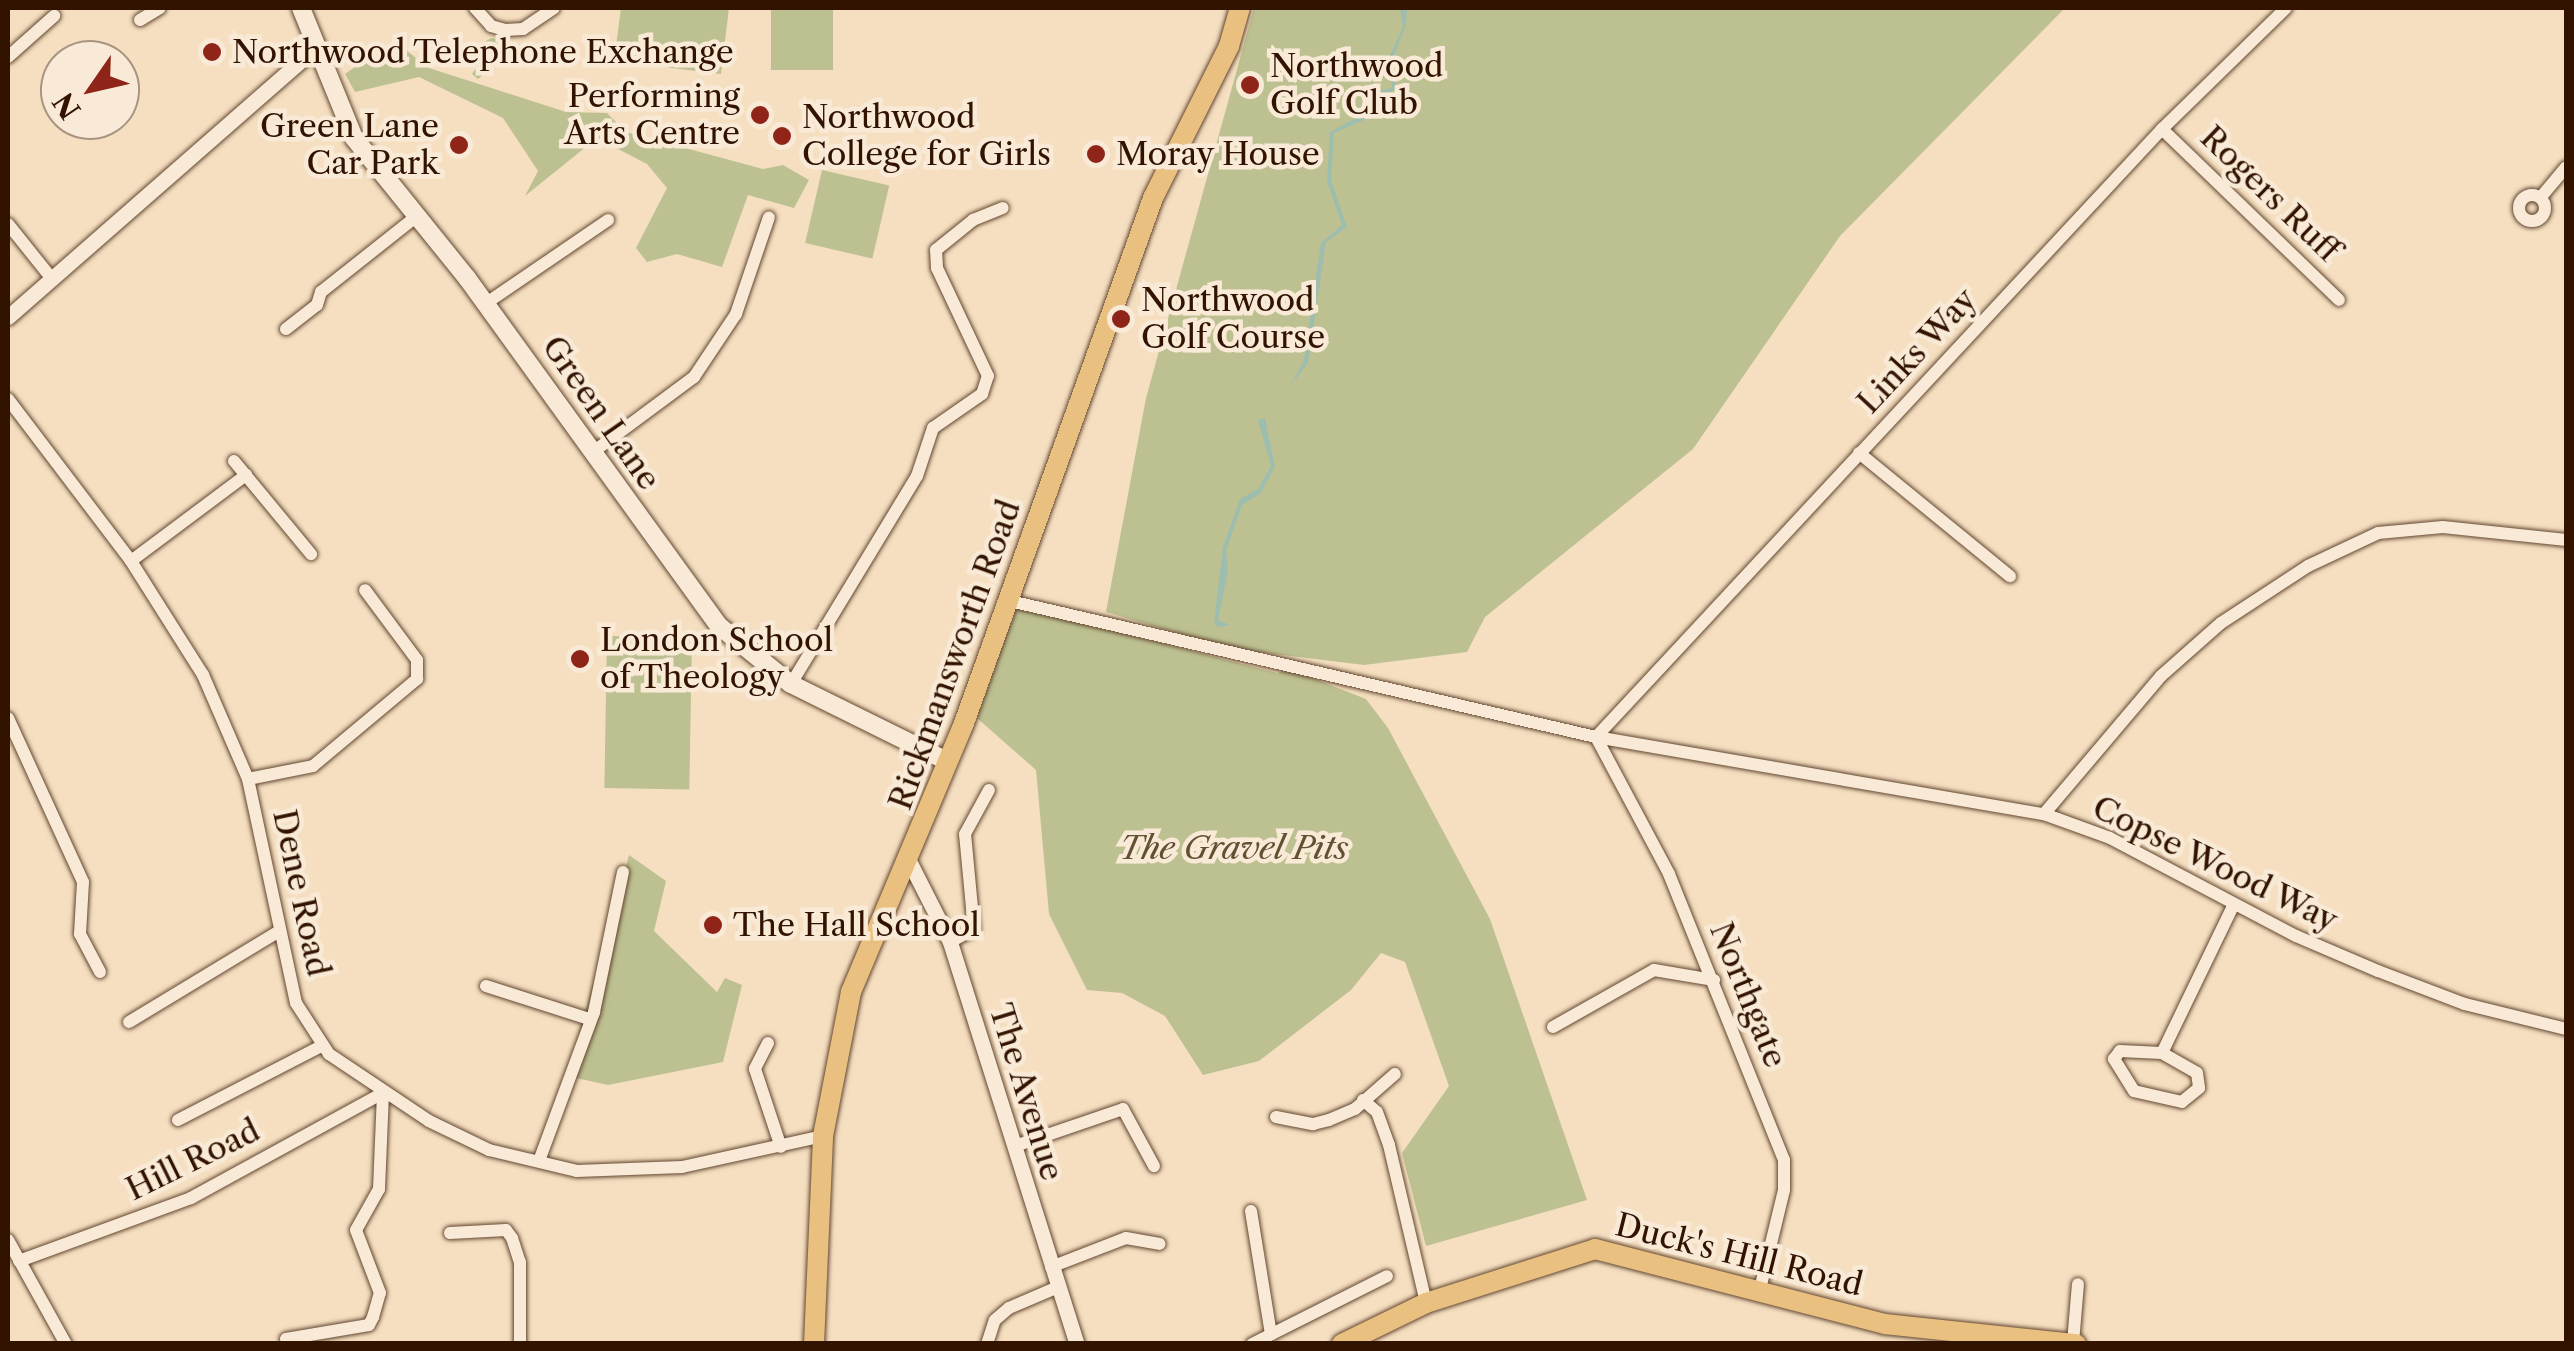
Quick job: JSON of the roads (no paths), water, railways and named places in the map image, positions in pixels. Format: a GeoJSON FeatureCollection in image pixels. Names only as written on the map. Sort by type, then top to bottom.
{"type":"FeatureCollection","features":[{"type":"Feature","properties":{"kind":"main road","name":"Green Lane"},"geometry":{"type":"LineString","coordinates":[[301,8],[314,50],[354,138],[486,304],[718,626],[792,684],[947,761]]}},
{"type":"Feature","properties":{"kind":"main road","name":"Rickmansworth Road"},"geometry":{"type":"LineString","coordinates":[[814,1344],[823,1136],[851,992],[910,863],[1010,602],[1093,354],[1154,198],[1229,46],[1240,8]]}},
{"type":"Feature","properties":{"kind":"main road","name":"Duck's Hill Road"},"geometry":{"type":"LineString","coordinates":[[1342,1344],[1426,1303],[1595,1248],[1886,1324],[1952,1337],[2074,1343]]}},
{"type":"Feature","properties":{"kind":"street"},"geometry":{"type":"LineString","coordinates":[[140,20],[160,8]]}},
{"type":"Feature","properties":{"kind":"street"},"geometry":{"type":"LineString","coordinates":[[475,8],[491,26],[506,30],[522,29],[554,8]]}},
{"type":"Feature","properties":{"kind":"street","name":"Links Way"},"geometry":{"type":"LineString","coordinates":[[1596,737],[2162,129],[2286,8]]}},
{"type":"Feature","properties":{"kind":"street"},"geometry":{"type":"LineString","coordinates":[[8,57],[54,16]]}},
{"type":"Feature","properties":{"kind":"street"},"geometry":{"type":"LineString","coordinates":[[8,317],[314,50]]}},
{"type":"Feature","properties":{"kind":"street","name":"Rogers Ruff"},"geometry":{"type":"LineString","coordinates":[[2162,129],[2339,300]]}},
{"type":"Feature","properties":{"kind":"street"},"geometry":{"type":"LineString","coordinates":[[2541,198],[2566,167]]}},
{"type":"Feature","properties":{"kind":"street"},"geometry":{"type":"LineString","coordinates":[[792,684],[917,476],[933,428],[982,394],[988,376],[937,268],[936,250],[973,220],[1004,208]]}},
{"type":"Feature","properties":{"kind":"street"},"geometry":{"type":"LineString","coordinates":[[286,329],[318,305],[321,292],[417,216]]}},
{"type":"Feature","properties":{"kind":"street"},"geometry":{"type":"LineString","coordinates":[[592,452],[694,377],[736,314],[769,217]]}},
{"type":"Feature","properties":{"kind":"street"},"geometry":{"type":"LineString","coordinates":[[486,304],[608,220]]}},
{"type":"Feature","properties":{"kind":"street"},"geometry":{"type":"LineString","coordinates":[[8,224],[52,279]]}},
{"type":"Feature","properties":{"kind":"street","name":"Dene Road"},"geometry":{"type":"LineString","coordinates":[[8,399],[131,561],[203,675],[248,779],[276,933],[296,1003],[323,1045],[383,1094],[490,1150],[577,1170],[682,1167],[823,1136]]}},
{"type":"Feature","properties":{"kind":"street"},"geometry":{"type":"LineString","coordinates":[[1859,452],[2010,576]]}},
{"type":"Feature","properties":{"kind":"street"},"geometry":{"type":"LineString","coordinates":[[234,461],[310,554]]}},
{"type":"Feature","properties":{"kind":"street"},"geometry":{"type":"LineString","coordinates":[[131,561],[246,475]]}},
{"type":"Feature","properties":{"kind":"street"},"geometry":{"type":"LineString","coordinates":[[2044,814],[2161,676],[2221,623],[2308,566],[2378,533],[2443,527],[2566,540]]}},
{"type":"Feature","properties":{"kind":"street"},"geometry":{"type":"LineString","coordinates":[[248,779],[313,766],[417,679],[417,660],[364,590]]}},
{"type":"Feature","properties":{"kind":"street","name":"Copse Wood Way"},"geometry":{"type":"LineString","coordinates":[[1010,602],[1596,737],[2044,814],[2110,838],[2234,904],[2378,971],[2464,1004],[2566,1029]]}},
{"type":"Feature","properties":{"kind":"street"},"geometry":{"type":"LineString","coordinates":[[8,718],[83,882],[80,934],[100,972]]}},
{"type":"Feature","properties":{"kind":"street","name":"Northgate"},"geometry":{"type":"LineString","coordinates":[[1596,737],[1670,874],[1784,1160],[1784,1190],[1760,1288]]}},
{"type":"Feature","properties":{"kind":"street"},"geometry":{"type":"LineString","coordinates":[[950,942],[974,929],[966,834],[989,790]]}},
{"type":"Feature","properties":{"kind":"street","name":"The Avenue"},"geometry":{"type":"LineString","coordinates":[[910,863],[950,942],[1076,1344]]}},
{"type":"Feature","properties":{"kind":"street"},"geometry":{"type":"LineString","coordinates":[[539,1161],[586,1018],[594,1012],[624,872]]}},
{"type":"Feature","properties":{"kind":"street"},"geometry":{"type":"LineString","coordinates":[[2162,1052],[2234,904]]}},
{"type":"Feature","properties":{"kind":"street"},"geometry":{"type":"LineString","coordinates":[[129,1022],[276,933]]}},
{"type":"Feature","properties":{"kind":"street"},"geometry":{"type":"LineString","coordinates":[[1553,1027],[1654,970],[1714,980]]}},
{"type":"Feature","properties":{"kind":"street"},"geometry":{"type":"LineString","coordinates":[[486,986],[586,1018]]}},
{"type":"Feature","properties":{"kind":"street"},"geometry":{"type":"LineString","coordinates":[[768,1043],[754,1069],[781,1146]]}},
{"type":"Feature","properties":{"kind":"street"},"geometry":{"type":"LineString","coordinates":[[178,1120],[323,1045]]}},
{"type":"Feature","properties":{"kind":"street"},"geometry":{"type":"LineString","coordinates":[[2120,1051],[2162,1052],[2196,1073],[2200,1088],[2182,1102],[2134,1090],[2114,1059],[2120,1051]]}},
{"type":"Feature","properties":{"kind":"street"},"geometry":{"type":"LineString","coordinates":[[1276,1117],[1313,1124],[1362,1100],[1394,1074]]}},
{"type":"Feature","properties":{"kind":"street"},"geometry":{"type":"LineString","coordinates":[[286,1339],[369,1325],[380,1293],[356,1230],[379,1189],[383,1094]]}},
{"type":"Feature","properties":{"kind":"street","name":"Hill Road"},"geometry":{"type":"LineString","coordinates":[[19,1260],[191,1198],[383,1094]]}},
{"type":"Feature","properties":{"kind":"street"},"geometry":{"type":"LineString","coordinates":[[1362,1100],[1377,1112],[1389,1145],[1426,1303]]}},
{"type":"Feature","properties":{"kind":"street"},"geometry":{"type":"LineString","coordinates":[[1015,1146],[1123,1109],[1154,1166]]}},
{"type":"Feature","properties":{"kind":"street"},"geometry":{"type":"LineString","coordinates":[[1251,1211],[1270,1334]]}},
{"type":"Feature","properties":{"kind":"street"},"geometry":{"type":"LineString","coordinates":[[450,1233],[506,1230],[512,1238],[520,1262],[520,1344]]}},
{"type":"Feature","properties":{"kind":"street"},"geometry":{"type":"LineString","coordinates":[[1051,1267],[1126,1238],[1159,1244]]}},
{"type":"Feature","properties":{"kind":"street"},"geometry":{"type":"LineString","coordinates":[[8,1240],[66,1344]]}},
{"type":"Feature","properties":{"kind":"street"},"geometry":{"type":"LineString","coordinates":[[1252,1344],[1386,1276]]}},
{"type":"Feature","properties":{"kind":"street"},"geometry":{"type":"LineString","coordinates":[[2074,1343],[2078,1284]]}},
{"type":"Feature","properties":{"kind":"street"},"geometry":{"type":"LineString","coordinates":[[987,1344],[995,1320],[1009,1308],[1058,1288]]}},
{"type":"Feature","properties":{"kind":"place","name":"Northwood Telephone Exchange"},"geometry":{"type":"Point","coordinates":[212,52]}},
{"type":"Feature","properties":{"kind":"place","name":"Northwood Golf Club"},"geometry":{"type":"Point","coordinates":[1250,85]}},
{"type":"Feature","properties":{"kind":"place","name":"Performing Arts Centre"},"geometry":{"type":"Point","coordinates":[760,115]}},
{"type":"Feature","properties":{"kind":"place","name":"Northwood College for Girls"},"geometry":{"type":"Point","coordinates":[782,136]}},
{"type":"Feature","properties":{"kind":"place","name":"Green Lane Car Park"},"geometry":{"type":"Point","coordinates":[459,145]}},
{"type":"Feature","properties":{"kind":"place","name":"Moray House"},"geometry":{"type":"Point","coordinates":[1096,154]}},
{"type":"Feature","properties":{"kind":"place","name":"Northwood Golf Course"},"geometry":{"type":"Point","coordinates":[1121,319]}},
{"type":"Feature","properties":{"kind":"place","name":"London School of Theology"},"geometry":{"type":"Point","coordinates":[580,659]}},
{"type":"Feature","properties":{"kind":"place","name":"The Hall School"},"geometry":{"type":"Point","coordinates":[713,925]}},
{"type":"Feature","properties":{"kind":"park label","name":"The Gravel Pits"},"geometry":{"type":"Point","coordinates":[1234,848]}}]}
